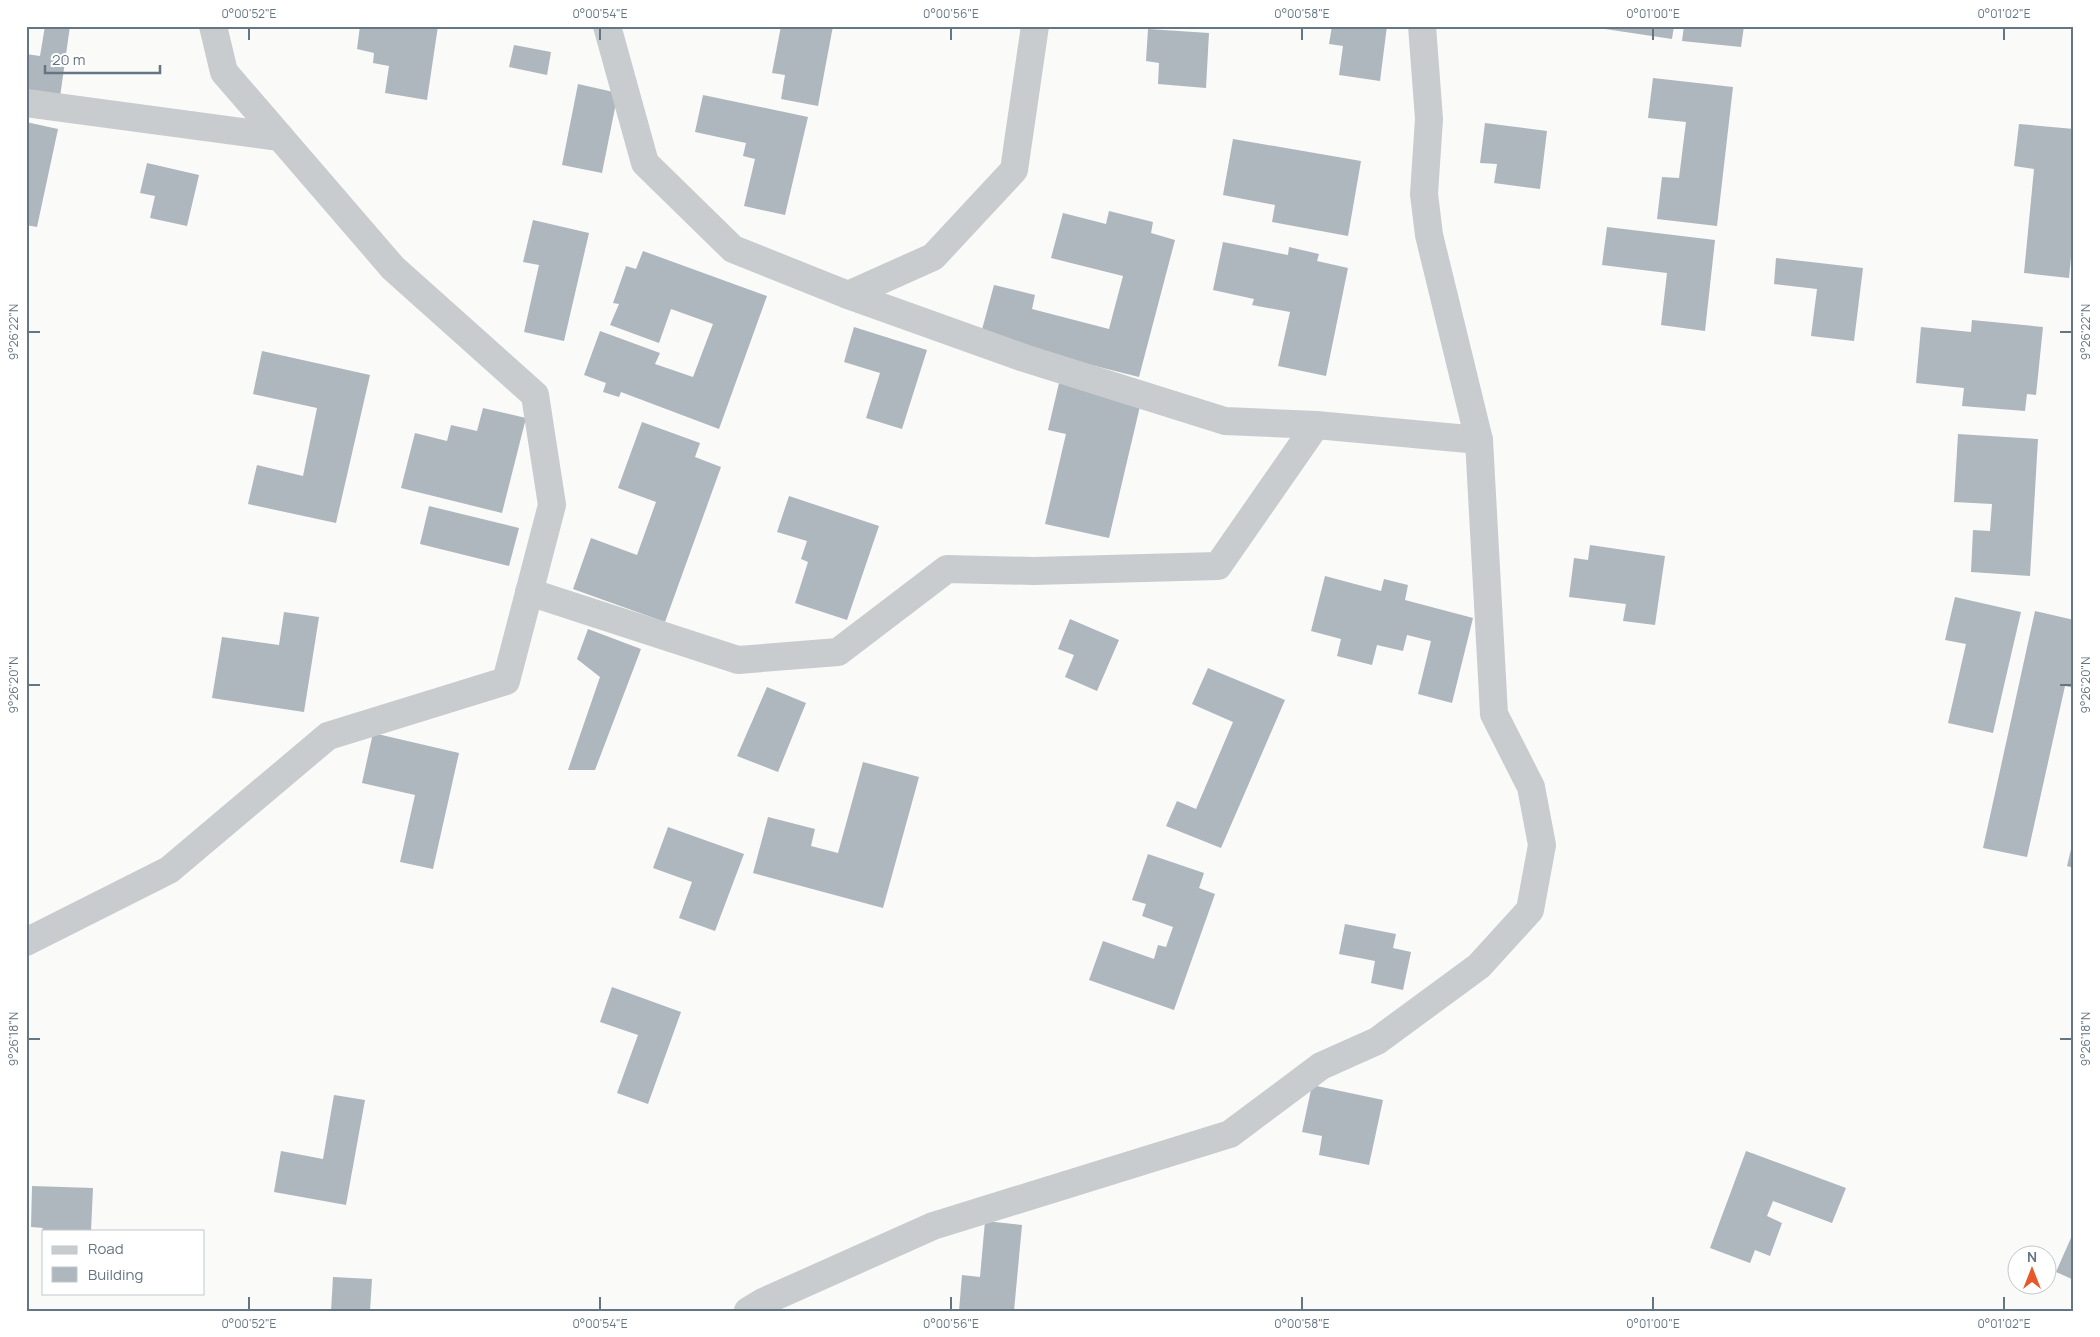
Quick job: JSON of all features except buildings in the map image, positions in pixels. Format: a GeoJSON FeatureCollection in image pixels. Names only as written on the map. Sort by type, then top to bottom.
{"type":"FeatureCollection","features":[{"type":"Feature","properties":{"kind":"street"},"geometry":{"type":"LineString","coordinates":[[26,942],[169,870],[328,736],[506,680],[552,505],[535,396],[392,268],[224,72],[213,26]]}},
{"type":"Feature","properties":{"kind":"street"},"geometry":{"type":"LineString","coordinates":[[607,26],[645,163],[733,249],[848,295],[1024,358],[1225,421],[1316,425],[1479,440]]}},
{"type":"Feature","properties":{"kind":"street"},"geometry":{"type":"LineString","coordinates":[[848,295],[933,257],[1014,170],[1035,26]]}},
{"type":"Feature","properties":{"kind":"street"},"geometry":{"type":"LineString","coordinates":[[748,1311],[763,1302],[933,1226],[1230,1134],[1321,1066],[1377,1041],[1471,971],[1530,910],[1542,845],[1531,787],[1494,714],[1479,440],[1429,235],[1424,194],[1429,119],[1422,26]]}},
{"type":"Feature","properties":{"kind":"street"},"geometry":{"type":"LineString","coordinates":[[26,103],[280,137]]}},
{"type":"Feature","properties":{"kind":"street"},"geometry":{"type":"LineString","coordinates":[[529,592],[738,660],[838,652],[947,569],[1034,571],[1218,566],[1316,425]]}}]}
